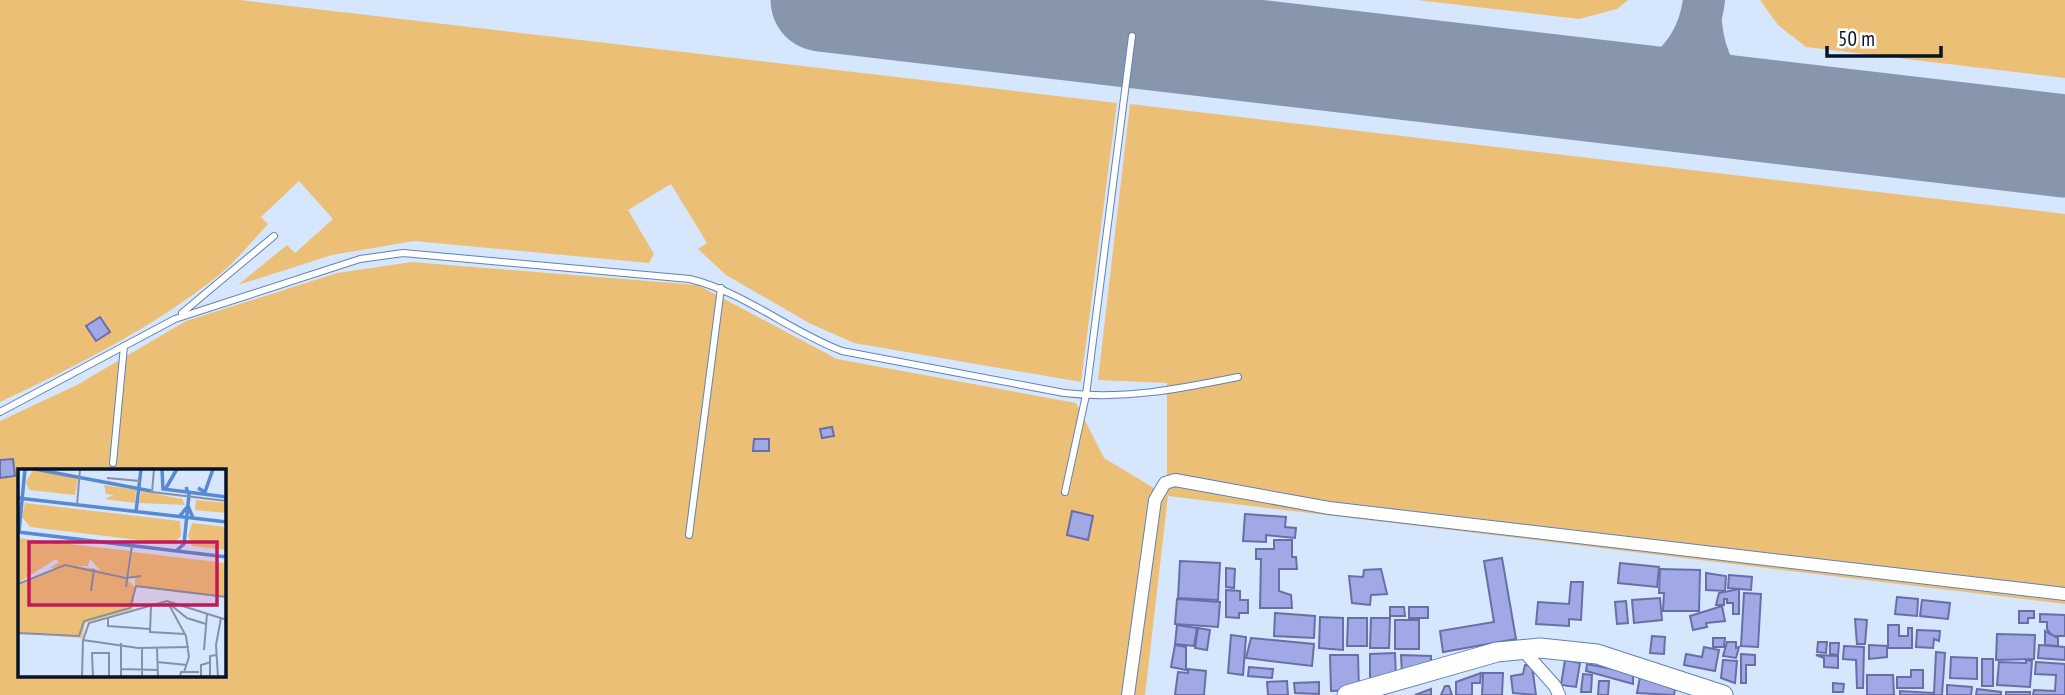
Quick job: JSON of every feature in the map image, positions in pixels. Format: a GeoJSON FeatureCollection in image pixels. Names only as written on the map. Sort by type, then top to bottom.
{"type":"FeatureCollection","features":[{"type":"Feature","properties":{"kind":"street"},"geometry":{"type":"LineString","coordinates":[[1128,695],[1154,500],[1165,483],[1175,480],[1329,508],[2065,594]]}},
{"type":"Feature","properties":{"kind":"street"},"geometry":{"type":"LineString","coordinates":[[1521,649],[1557,691],[1567,695]]}},
{"type":"Feature","properties":{"kind":"street"},"geometry":{"type":"LineString","coordinates":[[1347,695],[1497,652],[1521,649],[1565,649],[1597,654],[1723,695]]}},
{"type":"Feature","properties":{"kind":"lane"},"geometry":{"type":"LineString","coordinates":[[1065,492],[1086,395],[1132,36]]}},
{"type":"Feature","properties":{"kind":"lane"},"geometry":{"type":"LineString","coordinates":[[175,319],[274,236]]}},
{"type":"Feature","properties":{"kind":"lane"},"geometry":{"type":"LineString","coordinates":[[0,411],[175,319],[360,259],[403,253],[674,277],[721,288],[815,340],[849,353],[1086,395],[1158,394],[1238,377]]}},
{"type":"Feature","properties":{"kind":"lane"},"geometry":{"type":"LineString","coordinates":[[689,535],[721,288]]}},
{"type":"Feature","properties":{"kind":"lane"},"geometry":{"type":"LineString","coordinates":[[113,463],[124,346]]}},
{"type":"Feature","properties":{"kind":"shaded area"},"geometry":{"type":"Polygon","coordinates":[[[0,0],[240,0],[1117,103],[1081,382],[854,343],[811,324],[726,275],[698,249],[707,243],[671,184],[628,210],[654,254],[649,263],[414,241],[332,255],[238,285],[287,245],[295,253],[333,219],[299,181],[261,217],[268,224],[232,263],[194,294],[113,345],[0,402],[0,0]]]}},
{"type":"Feature","properties":{"kind":"shaded area"},"geometry":{"type":"Polygon","coordinates":[[[1417,0],[1628,0],[1617,9],[1579,19],[1417,0]]]}},
{"type":"Feature","properties":{"kind":"shaded area"},"geometry":{"type":"Polygon","coordinates":[[[1760,0],[2065,0],[2065,78],[1806,47],[1778,25],[1760,0]]]}},
{"type":"Feature","properties":{"kind":"shaded area"},"geometry":{"type":"Polygon","coordinates":[[[1130,104],[2065,214],[2065,604],[1168,496],[1145,695],[0,695],[0,421],[77,385],[186,321],[337,273],[412,262],[698,285],[837,359],[1076,403],[1104,458],[1167,496],[1167,383],[1098,380],[1130,104]]]}},
{"type":"Feature","properties":{"kind":"building"},"geometry":{"type":"Polygon","coordinates":[[[100,317],[110,332],[96,341],[86,326],[100,317]]]}},
{"type":"Feature","properties":{"kind":"building"},"geometry":{"type":"Polygon","coordinates":[[[832,427],[834,436],[822,438],[820,429],[832,427]]]}},
{"type":"Feature","properties":{"kind":"building"},"geometry":{"type":"Polygon","coordinates":[[[754,439],[769,439],[769,451],[753,451],[754,439]]]}},
{"type":"Feature","properties":{"kind":"building"},"geometry":{"type":"Polygon","coordinates":[[[13,459],[15,476],[0,478],[0,460],[13,459]]]}},
{"type":"Feature","properties":{"kind":"building"},"geometry":{"type":"Polygon","coordinates":[[[1072,511],[1093,516],[1088,540],[1067,535],[1072,511]]]}},
{"type":"Feature","properties":{"kind":"building"},"geometry":{"type":"Polygon","coordinates":[[[1245,514],[1286,517],[1285,527],[1296,528],[1295,538],[1266,535],[1266,542],[1243,541],[1245,514]]]}},
{"type":"Feature","properties":{"kind":"building"},"geometry":{"type":"Polygon","coordinates":[[[1274,540],[1292,540],[1292,557],[1296,557],[1297,569],[1279,569],[1279,591],[1291,595],[1292,608],[1260,608],[1261,559],[1256,559],[1256,549],[1274,549],[1274,540]]]}},
{"type":"Feature","properties":{"kind":"building"},"geometry":{"type":"Polygon","coordinates":[[[1502,558],[1516,639],[1443,652],[1440,631],[1494,622],[1484,561],[1502,558]]]}},
{"type":"Feature","properties":{"kind":"building"},"geometry":{"type":"Polygon","coordinates":[[[1180,561],[1220,563],[1218,600],[1178,598],[1180,561]]]}},
{"type":"Feature","properties":{"kind":"building"},"geometry":{"type":"Polygon","coordinates":[[[1620,563],[1659,567],[1657,587],[1618,583],[1620,563]]]}},
{"type":"Feature","properties":{"kind":"building"},"geometry":{"type":"Polygon","coordinates":[[[1226,568],[1235,569],[1234,588],[1226,587],[1226,568]]]}},
{"type":"Feature","properties":{"kind":"building"},"geometry":{"type":"Polygon","coordinates":[[[1381,569],[1387,594],[1371,595],[1370,605],[1352,603],[1349,576],[1363,577],[1364,570],[1381,569]]]}},
{"type":"Feature","properties":{"kind":"building"},"geometry":{"type":"Polygon","coordinates":[[[1660,569],[1700,570],[1699,611],[1663,611],[1664,593],[1659,593],[1660,569]]]}},
{"type":"Feature","properties":{"kind":"building"},"geometry":{"type":"Polygon","coordinates":[[[1706,573],[1726,576],[1725,591],[1706,590],[1706,573]]]}},
{"type":"Feature","properties":{"kind":"building"},"geometry":{"type":"Polygon","coordinates":[[[1729,575],[1752,577],[1751,590],[1728,588],[1729,575]]]}},
{"type":"Feature","properties":{"kind":"building"},"geometry":{"type":"Polygon","coordinates":[[[1571,582],[1583,582],[1581,620],[1569,619],[1569,626],[1536,624],[1538,602],[1569,604],[1571,582]]]}},
{"type":"Feature","properties":{"kind":"building"},"geometry":{"type":"Polygon","coordinates":[[[1739,589],[1739,614],[1733,614],[1733,603],[1727,603],[1727,599],[1724,599],[1724,605],[1716,605],[1719,593],[1739,589]]]}},
{"type":"Feature","properties":{"kind":"building"},"geometry":{"type":"Polygon","coordinates":[[[1226,590],[1240,591],[1240,600],[1248,600],[1248,613],[1239,613],[1239,618],[1226,617],[1226,590]]]}},
{"type":"Feature","properties":{"kind":"building"},"geometry":{"type":"Polygon","coordinates":[[[1744,593],[1761,594],[1758,647],[1741,646],[1744,593]]]}},
{"type":"Feature","properties":{"kind":"building"},"geometry":{"type":"Polygon","coordinates":[[[1897,597],[1918,599],[1917,616],[1895,614],[1897,597]]]}},
{"type":"Feature","properties":{"kind":"building"},"geometry":{"type":"Polygon","coordinates":[[[1660,598],[1662,620],[1634,623],[1632,600],[1660,598]]]}},
{"type":"Feature","properties":{"kind":"building"},"geometry":{"type":"Polygon","coordinates":[[[1177,599],[1220,602],[1218,627],[1175,624],[1177,599]]]}},
{"type":"Feature","properties":{"kind":"building"},"geometry":{"type":"Polygon","coordinates":[[[1922,600],[1950,603],[1948,619],[1920,616],[1922,600]]]}},
{"type":"Feature","properties":{"kind":"building"},"geometry":{"type":"Polygon","coordinates":[[[1626,601],[1628,623],[1617,624],[1615,602],[1626,601]]]}},
{"type":"Feature","properties":{"kind":"building"},"geometry":{"type":"Polygon","coordinates":[[[1722,606],[1725,621],[1706,623],[1707,627],[1693,630],[1690,616],[1722,606]]]}},
{"type":"Feature","properties":{"kind":"building"},"geometry":{"type":"Polygon","coordinates":[[[1390,607],[1404,607],[1405,616],[1390,616],[1390,607]]]}},
{"type":"Feature","properties":{"kind":"building"},"geometry":{"type":"Polygon","coordinates":[[[1409,607],[1428,607],[1428,618],[1409,618],[1409,607]]]}},
{"type":"Feature","properties":{"kind":"building"},"geometry":{"type":"Polygon","coordinates":[[[2019,611],[2034,611],[2034,618],[2028,618],[2028,623],[2019,623],[2019,611]]]}},
{"type":"Feature","properties":{"kind":"building"},"geometry":{"type":"Polygon","coordinates":[[[1275,613],[1315,616],[1314,638],[1274,636],[1275,613]]]}},
{"type":"Feature","properties":{"kind":"building"},"geometry":{"type":"Polygon","coordinates":[[[2040,614],[2065,615],[2065,636],[2052,636],[2047,629],[2047,622],[2040,622],[2040,614]]]}},
{"type":"Feature","properties":{"kind":"building"},"geometry":{"type":"Polygon","coordinates":[[[1320,617],[1343,618],[1343,650],[1319,648],[1320,617]]]}},
{"type":"Feature","properties":{"kind":"building"},"geometry":{"type":"Polygon","coordinates":[[[1348,618],[1367,618],[1367,646],[1347,646],[1348,618]]]}},
{"type":"Feature","properties":{"kind":"building"},"geometry":{"type":"Polygon","coordinates":[[[1371,618],[1390,618],[1389,648],[1370,648],[1371,618]]]}},
{"type":"Feature","properties":{"kind":"building"},"geometry":{"type":"Polygon","coordinates":[[[1855,619],[1867,620],[1865,644],[1857,644],[1855,619]]]}},
{"type":"Feature","properties":{"kind":"building"},"geometry":{"type":"Polygon","coordinates":[[[1395,620],[1419,620],[1419,649],[1395,649],[1395,620]]]}},
{"type":"Feature","properties":{"kind":"building"},"geometry":{"type":"Polygon","coordinates":[[[1177,625],[1197,628],[1194,646],[1175,644],[1177,625]]]}},
{"type":"Feature","properties":{"kind":"building"},"geometry":{"type":"Polygon","coordinates":[[[1888,625],[1899,625],[1899,636],[1908,636],[1908,628],[1912,628],[1912,648],[1888,648],[1888,625]]]}},
{"type":"Feature","properties":{"kind":"building"},"geometry":{"type":"Polygon","coordinates":[[[1198,628],[1210,630],[1207,650],[1195,648],[1198,628]]]}},
{"type":"Feature","properties":{"kind":"building"},"geometry":{"type":"Polygon","coordinates":[[[1917,630],[1940,631],[1939,641],[1934,639],[1933,648],[1916,647],[1917,630]]]}},
{"type":"Feature","properties":{"kind":"building"},"geometry":{"type":"Polygon","coordinates":[[[2045,631],[2058,638],[2058,646],[2045,645],[2045,631]]]}},
{"type":"Feature","properties":{"kind":"building"},"geometry":{"type":"Polygon","coordinates":[[[1997,634],[2035,635],[2034,659],[1996,660],[1997,634]]]}},
{"type":"Feature","properties":{"kind":"building"},"geometry":{"type":"Polygon","coordinates":[[[1231,635],[1246,637],[1243,675],[1228,673],[1231,635]]]}},
{"type":"Feature","properties":{"kind":"building"},"geometry":{"type":"Polygon","coordinates":[[[1652,636],[1665,637],[1664,654],[1650,653],[1652,636]]]}},
{"type":"Feature","properties":{"kind":"building"},"geometry":{"type":"Polygon","coordinates":[[[1251,638],[1314,644],[1312,666],[1246,658],[1251,638]]]}},
{"type":"Feature","properties":{"kind":"building"},"geometry":{"type":"Polygon","coordinates":[[[1713,638],[1725,638],[1724,647],[1713,647],[1713,638]]]}},
{"type":"Feature","properties":{"kind":"building"},"geometry":{"type":"Polygon","coordinates":[[[1727,642],[1736,642],[1736,648],[1739,647],[1736,658],[1723,656],[1727,642]]]}},
{"type":"Feature","properties":{"kind":"building"},"geometry":{"type":"Polygon","coordinates":[[[1818,642],[1827,642],[1826,653],[1817,652],[1818,642]]]}},
{"type":"Feature","properties":{"kind":"building"},"geometry":{"type":"Polygon","coordinates":[[[1830,643],[1839,643],[1838,655],[1830,654],[1830,643]]]}},
{"type":"Feature","properties":{"kind":"building"},"geometry":{"type":"Polygon","coordinates":[[[1175,645],[1186,647],[1186,670],[1171,667],[1175,645]]]}},
{"type":"Feature","properties":{"kind":"building"},"geometry":{"type":"Polygon","coordinates":[[[1869,645],[1887,646],[1887,657],[1869,659],[1869,645]]]}},
{"type":"Feature","properties":{"kind":"building"},"geometry":{"type":"Polygon","coordinates":[[[2039,645],[2065,647],[2065,660],[2038,658],[2039,645]]]}},
{"type":"Feature","properties":{"kind":"building"},"geometry":{"type":"Polygon","coordinates":[[[1844,646],[1864,647],[1863,688],[1857,688],[1856,660],[1843,659],[1844,646]]]}},
{"type":"Feature","properties":{"kind":"building"},"geometry":{"type":"Polygon","coordinates":[[[1704,647],[1719,650],[1715,671],[1684,665],[1686,654],[1702,657],[1704,647]]]}},
{"type":"Feature","properties":{"kind":"building"},"geometry":{"type":"Polygon","coordinates":[[[1936,652],[1945,653],[1942,695],[1900,695],[1900,691],[1934,693],[1936,652]]]}},
{"type":"Feature","properties":{"kind":"building"},"geometry":{"type":"Polygon","coordinates":[[[1395,653],[1396,679],[1370,679],[1370,654],[1395,653]]]}},
{"type":"Feature","properties":{"kind":"building"},"geometry":{"type":"Polygon","coordinates":[[[1741,654],[1755,655],[1755,665],[1746,665],[1746,683],[1741,683],[1741,654]]]}},
{"type":"Feature","properties":{"kind":"building"},"geometry":{"type":"Polygon","coordinates":[[[1330,655],[1358,655],[1359,690],[1331,691],[1330,655]]]}},
{"type":"Feature","properties":{"kind":"building"},"geometry":{"type":"Polygon","coordinates":[[[1401,655],[1431,656],[1431,667],[1402,675],[1401,655]]]}},
{"type":"Feature","properties":{"kind":"building"},"geometry":{"type":"Polygon","coordinates":[[[1816,655],[1838,656],[1838,668],[1824,667],[1824,658],[1816,655]]]}},
{"type":"Feature","properties":{"kind":"building"},"geometry":{"type":"Polygon","coordinates":[[[1951,657],[1977,658],[1977,679],[1950,678],[1951,657]]]}},
{"type":"Feature","properties":{"kind":"building"},"geometry":{"type":"Polygon","coordinates":[[[1982,659],[1993,659],[1993,686],[1982,686],[1982,659]]]}},
{"type":"Feature","properties":{"kind":"building"},"geometry":{"type":"Polygon","coordinates":[[[1565,660],[1580,663],[1576,687],[1561,685],[1565,660]]]}},
{"type":"Feature","properties":{"kind":"building"},"geometry":{"type":"Polygon","coordinates":[[[1723,660],[1737,661],[1735,683],[1721,678],[1723,660]]]}},
{"type":"Feature","properties":{"kind":"building"},"geometry":{"type":"Polygon","coordinates":[[[2026,660],[2032,661],[2030,687],[1997,685],[1999,662],[2026,663],[2026,660]]]}},
{"type":"Feature","properties":{"kind":"building"},"geometry":{"type":"Polygon","coordinates":[[[2036,662],[2065,664],[2065,695],[2033,695],[2034,690],[2055,691],[2056,675],[2035,674],[2036,662]]]}},
{"type":"Feature","properties":{"kind":"building"},"geometry":{"type":"Polygon","coordinates":[[[1587,664],[1633,673],[1633,684],[1586,671],[1587,664]]]}},
{"type":"Feature","properties":{"kind":"building"},"geometry":{"type":"Polygon","coordinates":[[[1525,665],[1532,666],[1536,695],[1513,693],[1511,676],[1523,674],[1525,665]]]}},
{"type":"Feature","properties":{"kind":"building"},"geometry":{"type":"Polygon","coordinates":[[[1249,667],[1273,669],[1272,678],[1248,676],[1249,667]]]}},
{"type":"Feature","properties":{"kind":"building"},"geometry":{"type":"Polygon","coordinates":[[[1188,669],[1206,671],[1204,695],[1175,695],[1178,672],[1188,673],[1188,669]]]}},
{"type":"Feature","properties":{"kind":"building"},"geometry":{"type":"Polygon","coordinates":[[[1911,670],[1923,670],[1923,688],[1897,688],[1897,677],[1911,677],[1911,670]]]}},
{"type":"Feature","properties":{"kind":"building"},"geometry":{"type":"Polygon","coordinates":[[[1481,673],[1480,683],[1472,683],[1472,695],[1456,695],[1456,682],[1481,673]]]}},
{"type":"Feature","properties":{"kind":"building"},"geometry":{"type":"Polygon","coordinates":[[[1483,673],[1503,673],[1502,695],[1482,695],[1483,673]]]}},
{"type":"Feature","properties":{"kind":"building"},"geometry":{"type":"Polygon","coordinates":[[[1583,674],[1592,675],[1591,692],[1581,692],[1583,674]]]}},
{"type":"Feature","properties":{"kind":"building"},"geometry":{"type":"Polygon","coordinates":[[[1867,675],[1893,675],[1894,695],[1867,695],[1867,675]]]}},
{"type":"Feature","properties":{"kind":"building"},"geometry":{"type":"Polygon","coordinates":[[[1640,677],[1676,683],[1674,695],[1637,693],[1640,677]]]}},
{"type":"Feature","properties":{"kind":"building"},"geometry":{"type":"Polygon","coordinates":[[[1287,681],[1288,695],[1268,695],[1267,682],[1287,681]]]}},
{"type":"Feature","properties":{"kind":"building"},"geometry":{"type":"Polygon","coordinates":[[[1599,681],[1609,681],[1608,695],[1598,695],[1599,681]]]}},
{"type":"Feature","properties":{"kind":"building"},"geometry":{"type":"Polygon","coordinates":[[[1319,682],[1319,694],[1295,693],[1294,683],[1319,682]]]}},
{"type":"Feature","properties":{"kind":"building"},"geometry":{"type":"Polygon","coordinates":[[[1833,683],[1844,684],[1843,692],[1833,692],[1833,683]]]}},
{"type":"Feature","properties":{"kind":"building"},"geometry":{"type":"Polygon","coordinates":[[[1947,685],[1972,687],[1971,695],[1947,695],[1947,685]]]}},
{"type":"Feature","properties":{"kind":"building"},"geometry":{"type":"Polygon","coordinates":[[[1445,686],[1449,686],[1452,695],[1441,695],[1445,686]]]}},
{"type":"Feature","properties":{"kind":"building"},"geometry":{"type":"Polygon","coordinates":[[[1431,689],[1431,695],[1415,695],[1431,689]]]}},
{"type":"Feature","properties":{"kind":"building"},"geometry":{"type":"Polygon","coordinates":[[[1977,689],[2001,692],[2001,695],[1976,695],[1977,689]]]}},
{"type":"Feature","properties":{"kind":"building"},"geometry":{"type":"Polygon","coordinates":[[[2006,692],[2030,692],[2030,695],[2006,695],[2006,692]]]}},
{"type":"Feature","properties":{"kind":"taxiway"},"geometry":{"type":"LineString","coordinates":[[1623,94],[1654,79],[1678,59],[1695,33],[1704,0]]}},
{"type":"Feature","properties":{"kind":"taxiway"},"geometry":{"type":"LineString","coordinates":[[1701,24],[1706,52],[1716,72],[1751,110]]}},
{"type":"Feature","properties":{"kind":"runway"},"geometry":{"type":"LineString","coordinates":[[822,0],[2065,146]]}}]}
